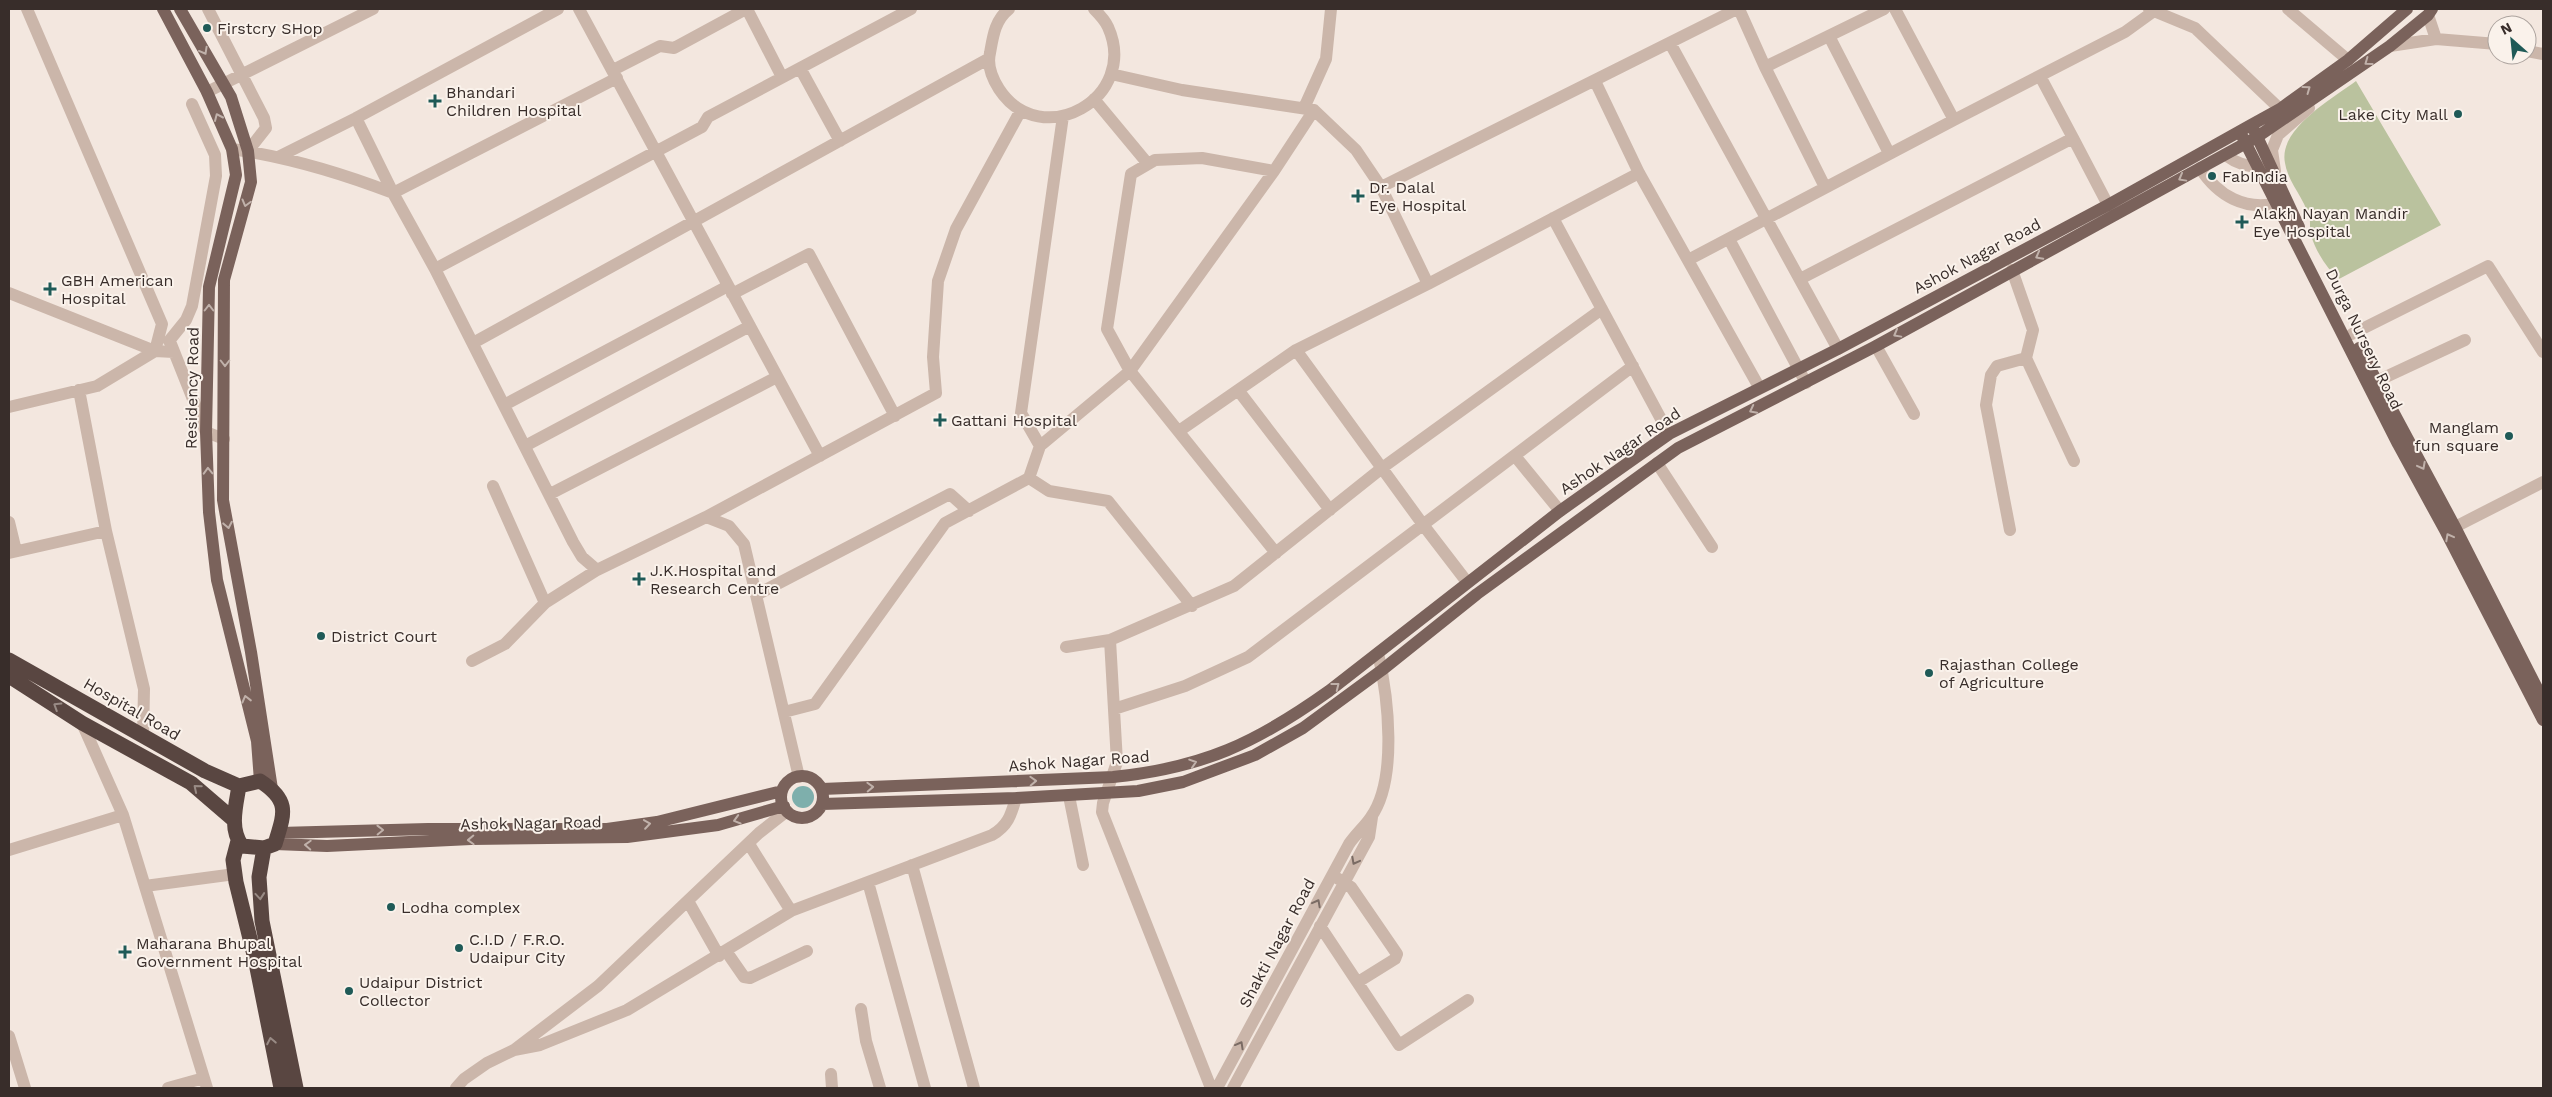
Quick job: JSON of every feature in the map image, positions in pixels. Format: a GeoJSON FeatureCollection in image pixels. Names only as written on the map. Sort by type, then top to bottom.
{"type":"FeatureCollection","features":[{"type":"Feature","properties":{"kind":"highway","name":"Hospital Road"},"geometry":{"type":"LineString","coordinates":[[9,660],[205,771],[239,786]]}},
{"type":"Feature","properties":{"kind":"highway"},"geometry":{"type":"LineString","coordinates":[[9,676],[82,723],[192,783],[234,820]]}},
{"type":"Feature","properties":{"kind":"highway"},"geometry":{"type":"LineString","coordinates":[[281,1088],[233,860],[238,841],[234,820],[239,786],[266,785],[280,802],[284,817],[258,877],[262,920],[296,1088]]}},
{"type":"Feature","properties":{"kind":"highway"},"geometry":{"type":"LineString","coordinates":[[238,841],[242,846],[273,841]]}},
{"type":"Feature","properties":{"kind":"main road","name":"Residency Road"},"geometry":{"type":"LineString","coordinates":[[164,9],[206,92],[232,149],[236,176],[209,287],[206,432],[209,512],[217,580],[266,785]]}},
{"type":"Feature","properties":{"kind":"main road"},"geometry":{"type":"LineString","coordinates":[[180,9],[231,97],[248,151],[251,182],[224,280],[223,500],[251,652],[266,785]]}},
{"type":"Feature","properties":{"kind":"main road","name":"Ashok Nagar Road"},"geometry":{"type":"LineString","coordinates":[[822,789],[1113,777],[1170,770],[1231,749],[1270,730],[1297,714],[1378,653],[1560,511],[1670,434],[1838,348],[2108,205],[2249,134],[2280,108],[2348,60],[2407,9]]}},
{"type":"Feature","properties":{"kind":"main road"},"geometry":{"type":"LineString","coordinates":[[822,804],[1069,796],[1169,787],[1255,755],[1303,728],[1382,670],[1477,594],[1678,448],[1876,346],[2225,155],[2249,134],[2339,82],[2390,46],[2430,12]]}},
{"type":"Feature","properties":{"kind":"main road","name":"Durga Nursery Road"},"geometry":{"type":"LineString","coordinates":[[2249,134],[2260,167],[2398,444],[2446,532],[2543,720]]}},
{"type":"Feature","properties":{"kind":"main road","name":"Durga Nursery Road"},"geometry":{"type":"LineString","coordinates":[[2249,134],[2275,173],[2352,334],[2541,692]]}},
{"type":"Feature","properties":{"kind":"main road"},"geometry":{"type":"LineString","coordinates":[[800,777],[810,778],[822,789],[822,804],[813,815],[806,818],[792,816],[785,809],[782,792],[786,784],[800,777]]}},
{"type":"Feature","properties":{"kind":"main road"},"geometry":{"type":"LineString","coordinates":[[273,841],[428,829],[607,829],[657,822],[782,792]]}},
{"type":"Feature","properties":{"kind":"main road","name":"Ashok Nagar Road"},"geometry":{"type":"LineString","coordinates":[[273,841],[326,846],[471,839],[626,837],[718,825],[785,809]]}},
{"type":"Feature","properties":{"kind":"street"},"geometry":{"type":"LineString","coordinates":[[27,9],[172,346],[206,432],[224,439]]}},
{"type":"Feature","properties":{"kind":"street"},"geometry":{"type":"LineString","coordinates":[[208,9],[264,118],[266,128],[248,151]]}},
{"type":"Feature","properties":{"kind":"street"},"geometry":{"type":"LineString","coordinates":[[206,92],[373,9]]}},
{"type":"Feature","properties":{"kind":"street"},"geometry":{"type":"LineString","coordinates":[[278,157],[356,118],[558,9]]}},
{"type":"Feature","properties":{"kind":"street"},"geometry":{"type":"LineString","coordinates":[[579,9],[820,456]]}},
{"type":"Feature","properties":{"kind":"street"},"geometry":{"type":"LineString","coordinates":[[232,149],[278,157],[338,174],[392,193],[615,74],[660,46],[674,48],[747,9],[782,78]]}},
{"type":"Feature","properties":{"kind":"street"},"geometry":{"type":"LineString","coordinates":[[435,269],[702,127],[708,117],[911,9]]}},
{"type":"Feature","properties":{"kind":"street"},"geometry":{"type":"LineString","coordinates":[[1009,9],[994,28],[988,59],[994,80],[1004,96],[1021,110],[1047,118],[1063,116],[1088,106],[1107,85],[1114,64],[1114,46],[1108,25],[1094,9]]}},
{"type":"Feature","properties":{"kind":"street"},"geometry":{"type":"LineString","coordinates":[[784,712],[815,704],[945,523],[1030,478],[1040,446],[1130,371],[1274,171],[1309,109],[1326,59],[1331,9]]}},
{"type":"Feature","properties":{"kind":"street"},"geometry":{"type":"LineString","coordinates":[[1381,187],[1738,9],[1824,187]]}},
{"type":"Feature","properties":{"kind":"street"},"geometry":{"type":"LineString","coordinates":[[1765,67],[1884,9]]}},
{"type":"Feature","properties":{"kind":"street"},"geometry":{"type":"LineString","coordinates":[[1895,9],[1954,120]]}},
{"type":"Feature","properties":{"kind":"street"},"geometry":{"type":"LineString","coordinates":[[2288,9],[2348,60]]}},
{"type":"Feature","properties":{"kind":"street"},"geometry":{"type":"LineString","coordinates":[[1688,260],[1889,153],[2125,32],[2151,10],[2195,28],[2280,108]]}},
{"type":"Feature","properties":{"kind":"street"},"geometry":{"type":"LineString","coordinates":[[2430,12],[2436,39]]}},
{"type":"Feature","properties":{"kind":"street"},"geometry":{"type":"LineString","coordinates":[[1828,36],[1889,153]]}},
{"type":"Feature","properties":{"kind":"street"},"geometry":{"type":"LineString","coordinates":[[2390,46],[2436,39],[2487,43]]}},
{"type":"Feature","properties":{"kind":"street"},"geometry":{"type":"LineString","coordinates":[[1670,42],[1838,348]]}},
{"type":"Feature","properties":{"kind":"street"},"geometry":{"type":"LineString","coordinates":[[473,343],[988,59]]}},
{"type":"Feature","properties":{"kind":"street"},"geometry":{"type":"LineString","coordinates":[[800,68],[840,141]]}},
{"type":"Feature","properties":{"kind":"street"},"geometry":{"type":"LineString","coordinates":[[1111,74],[1182,90],[1309,109],[1356,150],[1381,187],[1428,284]]}},
{"type":"Feature","properties":{"kind":"street"},"geometry":{"type":"LineString","coordinates":[[2040,76],[2108,205]]}},
{"type":"Feature","properties":{"kind":"street"},"geometry":{"type":"LineString","coordinates":[[1594,81],[1639,173],[1759,388]]}},
{"type":"Feature","properties":{"kind":"street"},"geometry":{"type":"LineString","coordinates":[[2275,173],[2272,150],[2278,135],[2339,82]]}},
{"type":"Feature","properties":{"kind":"street"},"geometry":{"type":"LineString","coordinates":[[1094,99],[1148,164]]}},
{"type":"Feature","properties":{"kind":"street"},"geometry":{"type":"LineString","coordinates":[[9,407],[97,386],[155,350],[172,346],[192,306],[216,176],[215,155],[192,104]]}},
{"type":"Feature","properties":{"kind":"street"},"geometry":{"type":"LineString","coordinates":[[472,660],[505,644],[545,603],[597,570],[706,517],[936,393],[933,357],[938,281],[956,229],[1021,110]]}},
{"type":"Feature","properties":{"kind":"street"},"geometry":{"type":"LineString","coordinates":[[1040,446],[1022,413],[1063,116]]}},
{"type":"Feature","properties":{"kind":"street"},"geometry":{"type":"LineString","coordinates":[[356,118],[392,193],[435,269],[582,557],[597,570]]}},
{"type":"Feature","properties":{"kind":"street"},"geometry":{"type":"LineString","coordinates":[[1800,279],[2073,138]]}},
{"type":"Feature","properties":{"kind":"street"},"geometry":{"type":"LineString","coordinates":[[2225,155],[2235,162],[2249,167],[2260,167]]}},
{"type":"Feature","properties":{"kind":"street"},"geometry":{"type":"LineString","coordinates":[[1274,171],[1202,158],[1155,160],[1131,174],[1107,329],[1130,371],[1276,553]]}},
{"type":"Feature","properties":{"kind":"street"},"geometry":{"type":"LineString","coordinates":[[2200,168],[2219,191],[2233,199],[2247,205],[2263,207],[2278,203]]}},
{"type":"Feature","properties":{"kind":"street"},"geometry":{"type":"LineString","coordinates":[[1179,431],[1296,350],[1428,284],[1639,173]]}},
{"type":"Feature","properties":{"kind":"street"},"geometry":{"type":"LineString","coordinates":[[1553,218],[1670,434]]}},
{"type":"Feature","properties":{"kind":"street"},"geometry":{"type":"LineString","coordinates":[[1729,239],[1806,383]]}},
{"type":"Feature","properties":{"kind":"street"},"geometry":{"type":"LineString","coordinates":[[504,405],[730,290],[809,254],[895,416]]}},
{"type":"Feature","properties":{"kind":"street"},"geometry":{"type":"LineString","coordinates":[[2352,334],[2488,266],[2543,352]]}},
{"type":"Feature","properties":{"kind":"street"},"geometry":{"type":"LineString","coordinates":[[2012,270],[2033,330],[2026,358],[2074,461]]}},
{"type":"Feature","properties":{"kind":"street"},"geometry":{"type":"LineString","coordinates":[[9,293],[155,350]]}},
{"type":"Feature","properties":{"kind":"street"},"geometry":{"type":"LineString","coordinates":[[1066,647],[1110,640],[1192,606],[1234,586],[1382,468],[1602,309]]}},
{"type":"Feature","properties":{"kind":"street"},"geometry":{"type":"LineString","coordinates":[[155,350],[162,324]]}},
{"type":"Feature","properties":{"kind":"street"},"geometry":{"type":"LineString","coordinates":[[524,446],[750,326]]}},
{"type":"Feature","properties":{"kind":"street"},"geometry":{"type":"LineString","coordinates":[[2377,381],[2465,340]]}},
{"type":"Feature","properties":{"kind":"street"},"geometry":{"type":"LineString","coordinates":[[1876,346],[1914,414]]}},
{"type":"Feature","properties":{"kind":"street"},"geometry":{"type":"LineString","coordinates":[[1296,350],[1424,526],[1468,582]]}},
{"type":"Feature","properties":{"kind":"street"},"geometry":{"type":"LineString","coordinates":[[2010,530],[1986,405],[1991,375],[1997,366],[2026,358]]}},
{"type":"Feature","properties":{"kind":"street"},"geometry":{"type":"LineString","coordinates":[[1114,709],[1185,686],[1248,657],[1424,526],[1633,366]]}},
{"type":"Feature","properties":{"kind":"street"},"geometry":{"type":"LineString","coordinates":[[550,494],[777,378]]}},
{"type":"Feature","properties":{"kind":"street"},"geometry":{"type":"LineString","coordinates":[[79,390],[106,531],[144,688],[143,737]]}},
{"type":"Feature","properties":{"kind":"street"},"geometry":{"type":"LineString","coordinates":[[1238,390],[1330,510]]}},
{"type":"Feature","properties":{"kind":"street"},"geometry":{"type":"LineString","coordinates":[[1515,456],[1560,511]]}},
{"type":"Feature","properties":{"kind":"street"},"geometry":{"type":"LineString","coordinates":[[1657,463],[1712,547]]}},
{"type":"Feature","properties":{"kind":"street"},"geometry":{"type":"LineString","coordinates":[[1030,478],[1049,492],[1108,501],[1192,606]]}},
{"type":"Feature","properties":{"kind":"street"},"geometry":{"type":"LineString","coordinates":[[2455,527],[2543,482]]}},
{"type":"Feature","properties":{"kind":"street"},"geometry":{"type":"LineString","coordinates":[[493,486],[545,603]]}},
{"type":"Feature","properties":{"kind":"street"},"geometry":{"type":"LineString","coordinates":[[756,595],[950,494],[969,511]]}},
{"type":"Feature","properties":{"kind":"street"},"geometry":{"type":"LineString","coordinates":[[706,517],[729,526],[744,544],[800,777]]}},
{"type":"Feature","properties":{"kind":"street"},"geometry":{"type":"LineString","coordinates":[[9,522],[12,552],[106,531]]}},
{"type":"Feature","properties":{"kind":"street"},"geometry":{"type":"LineString","coordinates":[[1110,640],[1117,762],[1102,812],[1200,1059],[1217,1087]]}},
{"type":"Feature","properties":{"kind":"street","name":"Shakti Nagar Road"},"geometry":{"type":"LineString","coordinates":[[1233,1088],[1369,837],[1372,817],[1385,780],[1389,757],[1382,670],[1378,653]]}},
{"type":"Feature","properties":{"kind":"street"},"geometry":{"type":"LineString","coordinates":[[82,723],[123,816],[205,1083],[168,1088]]}},
{"type":"Feature","properties":{"kind":"street"},"geometry":{"type":"LineString","coordinates":[[1069,796],[1083,865]]}},
{"type":"Feature","properties":{"kind":"street"},"geometry":{"type":"LineString","coordinates":[[514,1050],[540,1045],[604,1021],[627,1010],[791,911],[1001,830],[1010,819],[1016,798]]}},
{"type":"Feature","properties":{"kind":"street"},"geometry":{"type":"LineString","coordinates":[[456,1088],[464,1079],[487,1063],[514,1050],[598,986],[785,809]]}},
{"type":"Feature","properties":{"kind":"street"},"geometry":{"type":"LineString","coordinates":[[9,850],[123,816]]}},
{"type":"Feature","properties":{"kind":"street","name":"Shakti Nagar Road"},"geometry":{"type":"LineString","coordinates":[[1217,1087],[1349,844],[1372,817]]}},
{"type":"Feature","properties":{"kind":"street"},"geometry":{"type":"LineString","coordinates":[[749,844],[791,911]]}},
{"type":"Feature","properties":{"kind":"street"},"geometry":{"type":"LineString","coordinates":[[912,865],[974,1088]]}},
{"type":"Feature","properties":{"kind":"street"},"geometry":{"type":"LineString","coordinates":[[145,886],[235,874]]}},
{"type":"Feature","properties":{"kind":"street"},"geometry":{"type":"LineString","coordinates":[[1332,876],[1345,881],[1354,890],[1397,954],[1395,959],[1358,982]]}},
{"type":"Feature","properties":{"kind":"street"},"geometry":{"type":"LineString","coordinates":[[868,882],[925,1088]]}},
{"type":"Feature","properties":{"kind":"street"},"geometry":{"type":"LineString","coordinates":[[688,901],[722,953],[744,977],[750,978],[807,951]]}},
{"type":"Feature","properties":{"kind":"street"},"geometry":{"type":"LineString","coordinates":[[1320,926],[1399,1045],[1468,1000]]}},
{"type":"Feature","properties":{"kind":"street"},"geometry":{"type":"LineString","coordinates":[[861,1009],[866,1041],[880,1088]]}},
{"type":"Feature","properties":{"kind":"street"},"geometry":{"type":"LineString","coordinates":[[9,1036],[25,1088]]}},
{"type":"Feature","properties":{"kind":"street"},"geometry":{"type":"LineString","coordinates":[[832,1074],[832,1088]]}},
{"type":"Feature","properties":{"kind":"green space"},"geometry":{"type":"Polygon","coordinates":[[[2356,81],[2441,225],[2339,279],[2326,265],[2315,247],[2310,233],[2310,218],[2307,209],[2287,170],[2285,150],[2290,138],[2309,116],[2356,81]]]}},
{"type":"Feature","properties":{"kind":"water"},"geometry":{"type":"Polygon","coordinates":[[[803,786],[811,789],[814,797],[811,805],[803,808],[795,805],[792,797],[795,789],[803,786]]]}},
{"type":"Feature","properties":{"kind":"place","name":"Firstcry SHop"},"geometry":{"type":"Point","coordinates":[207,28]}},
{"type":"Feature","properties":{"kind":"place","name":"Bhandari Children Hospital"},"geometry":{"type":"Point","coordinates":[435,101]}},
{"type":"Feature","properties":{"kind":"place","name":"Lake City Mall"},"geometry":{"type":"Point","coordinates":[2458,114]}},
{"type":"Feature","properties":{"kind":"place","name":"FabIndia"},"geometry":{"type":"Point","coordinates":[2212,176]}},
{"type":"Feature","properties":{"kind":"place","name":"Dr. Dalal Eye Hospital"},"geometry":{"type":"Point","coordinates":[1358,196]}},
{"type":"Feature","properties":{"kind":"place","name":"Alakh Nayan Mandir Eye Hospital"},"geometry":{"type":"Point","coordinates":[2242,222]}},
{"type":"Feature","properties":{"kind":"place","name":"GBH American Hospital"},"geometry":{"type":"Point","coordinates":[50,289]}},
{"type":"Feature","properties":{"kind":"place","name":"Gattani Hospital"},"geometry":{"type":"Point","coordinates":[940,420]}},
{"type":"Feature","properties":{"kind":"place","name":"Manglam fun square"},"geometry":{"type":"Point","coordinates":[2509,436]}},
{"type":"Feature","properties":{"kind":"place","name":"J.K.Hospital and Research Centre"},"geometry":{"type":"Point","coordinates":[639,579]}},
{"type":"Feature","properties":{"kind":"place","name":"District Court"},"geometry":{"type":"Point","coordinates":[321,636]}},
{"type":"Feature","properties":{"kind":"place","name":"Rajasthan College of Agriculture"},"geometry":{"type":"Point","coordinates":[1929,673]}},
{"type":"Feature","properties":{"kind":"place","name":"Lodha complex"},"geometry":{"type":"Point","coordinates":[391,907]}},
{"type":"Feature","properties":{"kind":"place","name":"C.I.D / F.R.O. Udaipur City"},"geometry":{"type":"Point","coordinates":[459,948]}},
{"type":"Feature","properties":{"kind":"place","name":"Maharana Bhupal Government Hospital"},"geometry":{"type":"Point","coordinates":[125,952]}},
{"type":"Feature","properties":{"kind":"place","name":"Udaipur District Collector"},"geometry":{"type":"Point","coordinates":[349,991]}}]}
